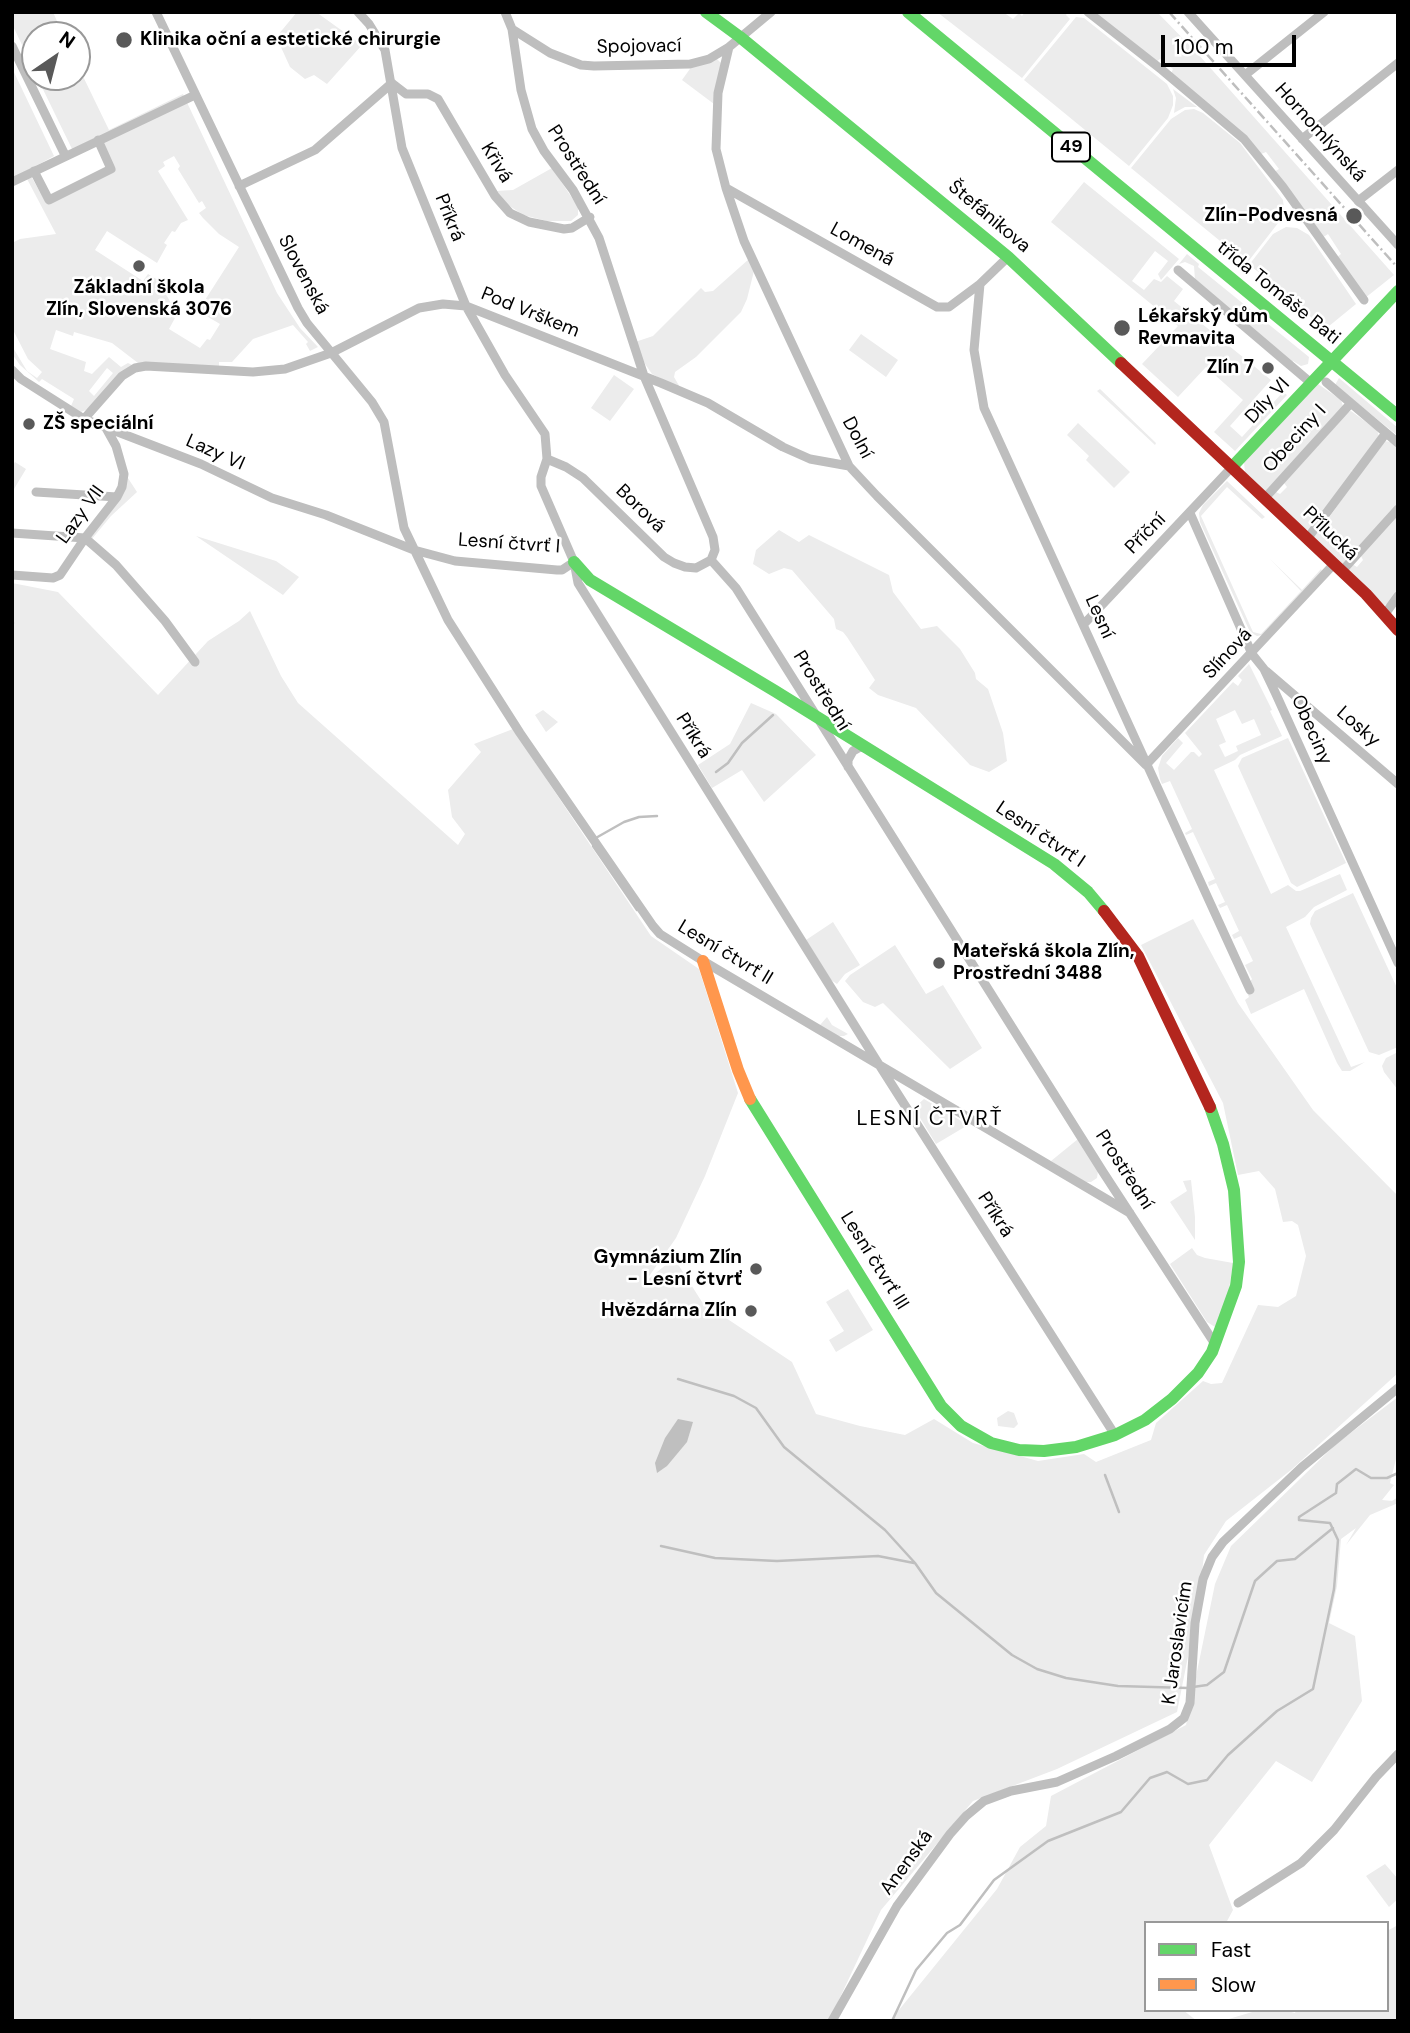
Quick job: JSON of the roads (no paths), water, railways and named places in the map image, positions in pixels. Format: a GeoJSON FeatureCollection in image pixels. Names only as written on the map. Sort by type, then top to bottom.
{"type":"FeatureCollection","features":[{"type":"Feature","properties":{"kind":"street","name":"Slovenská"},"geometry":{"type":"LineString","coordinates":[[156,12],[298,308],[372,402],[384,422],[402,519],[414,550]]}},
{"type":"Feature","properties":{"kind":"street","name":"Příkrá"},"geometry":{"type":"LineString","coordinates":[[358,12],[385,50],[402,148],[466,306],[505,375],[544,430],[547,459],[541,486],[574,562],[578,583],[878,1063],[1115,1435]]}},
{"type":"Feature","properties":{"kind":"street","name":"Prostřední"},"geometry":{"type":"LineString","coordinates":[[505,12],[513,29],[521,90],[532,129],[590,217],[599,238],[644,376],[713,537],[715,550],[711,560],[736,588],[1103,1172],[1215,1344]]}},
{"type":"Feature","properties":{"kind":"street","name":"Štefánikova"},"geometry":{"type":"LineString","coordinates":[[706,12],[1008,257],[1233,467]]}},
{"type":"Feature","properties":{"kind":"street"},"geometry":{"type":"LineString","coordinates":[[729,47],[771,12]]}},
{"type":"Feature","properties":{"kind":"street","name":"třída Tomáše Bati"},"geometry":{"type":"LineString","coordinates":[[908,12],[1398,416]]}},
{"type":"Feature","properties":{"kind":"street"},"geometry":{"type":"LineString","coordinates":[[1088,12],[1244,139],[1283,187],[1364,300]]}},
{"type":"Feature","properties":{"kind":"street","name":"Hornomlýnská"},"geometry":{"type":"LineString","coordinates":[[1188,12],[1398,245]]}},
{"type":"Feature","properties":{"kind":"street"},"geometry":{"type":"LineString","coordinates":[[1245,75],[1324,12]]}},
{"type":"Feature","properties":{"kind":"street","name":"Spojovací"},"geometry":{"type":"LineString","coordinates":[[513,29],[550,53],[581,65],[690,64],[709,59],[729,47]]}},
{"type":"Feature","properties":{"kind":"street"},"geometry":{"type":"LineString","coordinates":[[12,46],[65,155]]}},
{"type":"Feature","properties":{"kind":"street","name":"Dolní"},"geometry":{"type":"LineString","coordinates":[[729,47],[718,93],[715,131],[716,149],[726,188],[744,241],[849,466],[1146,765]]}},
{"type":"Feature","properties":{"kind":"street"},"geometry":{"type":"LineString","coordinates":[[1302,139],[1398,63]]}},
{"type":"Feature","properties":{"kind":"street"},"geometry":{"type":"LineString","coordinates":[[239,186],[315,150],[392,83]]}},
{"type":"Feature","properties":{"kind":"street","name":"Křivá"},"geometry":{"type":"LineString","coordinates":[[392,83],[399,90],[413,96],[428,94],[438,99],[495,196],[510,213],[529,222],[564,229],[572,228],[590,217]]}},
{"type":"Feature","properties":{"kind":"street"},"geometry":{"type":"LineString","coordinates":[[12,182],[195,95]]}},
{"type":"Feature","properties":{"kind":"street"},"geometry":{"type":"LineString","coordinates":[[397,119],[403,104],[413,96]]}},
{"type":"Feature","properties":{"kind":"street"},"geometry":{"type":"LineString","coordinates":[[34,171],[49,200],[111,169],[98,140]]}},
{"type":"Feature","properties":{"kind":"street"},"geometry":{"type":"LineString","coordinates":[[1358,201],[1398,170]]}},
{"type":"Feature","properties":{"kind":"street","name":"Lomená"},"geometry":{"type":"LineString","coordinates":[[726,188],[937,307],[949,307],[980,284]]}},
{"type":"Feature","properties":{"kind":"street"},"geometry":{"type":"LineString","coordinates":[[980,284],[1008,257]]}},
{"type":"Feature","properties":{"kind":"street"},"geometry":{"type":"LineString","coordinates":[[1178,270],[1311,383]]}},
{"type":"Feature","properties":{"kind":"street","name":"Lesní"},"geometry":{"type":"LineString","coordinates":[[980,284],[974,350],[984,408],[1250,990]]}},
{"type":"Feature","properties":{"kind":"street","name":"Díly VI"},"geometry":{"type":"LineString","coordinates":[[1233,467],[1398,291]]}},
{"type":"Feature","properties":{"kind":"street","name":"Pod Vrškem"},"geometry":{"type":"LineString","coordinates":[[84,419],[122,376],[142,366],[253,372],[285,369],[331,353],[419,308],[443,304],[466,306],[708,403],[783,447],[810,459],[849,466]]}},
{"type":"Feature","properties":{"kind":"street","name":"Lazy VI"},"geometry":{"type":"LineString","coordinates":[[12,370],[84,419],[201,464],[272,498],[326,515],[414,550]]}},
{"type":"Feature","properties":{"kind":"street"},"geometry":{"type":"LineString","coordinates":[[1326,382],[1398,443]]}},
{"type":"Feature","properties":{"kind":"street","name":"Obeciny I"},"geometry":{"type":"LineString","coordinates":[[1265,498],[1351,403]]}},
{"type":"Feature","properties":{"kind":"street","name":"Lazy VII"},"geometry":{"type":"LineString","coordinates":[[12,575],[58,576],[117,497],[124,474],[116,446],[106,427]]}},
{"type":"Feature","properties":{"kind":"street"},"geometry":{"type":"LineString","coordinates":[[1307,539],[1386,433]]}},
{"type":"Feature","properties":{"kind":"street","name":"Borová"},"geometry":{"type":"LineString","coordinates":[[547,459],[583,478],[664,557],[685,568],[696,568],[711,560]]}},
{"type":"Feature","properties":{"kind":"street","name":"Přílucká"},"geometry":{"type":"LineString","coordinates":[[1233,467],[1385,614],[1398,630]]}},
{"type":"Feature","properties":{"kind":"street","name":"Příční"},"geometry":{"type":"LineString","coordinates":[[1084,624],[1233,467]]}},
{"type":"Feature","properties":{"kind":"street"},"geometry":{"type":"LineString","coordinates":[[36,492],[117,497]]}},
{"type":"Feature","properties":{"kind":"street","name":"Slínová"},"geometry":{"type":"LineString","coordinates":[[1146,765],[1252,654],[1398,509]]}},
{"type":"Feature","properties":{"kind":"street","name":"Obeciny"},"geometry":{"type":"LineString","coordinates":[[1190,513],[1252,654],[1264,669],[1398,963]]}},
{"type":"Feature","properties":{"kind":"street"},"geometry":{"type":"LineString","coordinates":[[12,533],[85,538],[116,565],[165,621],[195,662]]}},
{"type":"Feature","properties":{"kind":"street","name":"Lesní čtvrť I"},"geometry":{"type":"LineString","coordinates":[[414,550],[455,561],[557,570],[574,562],[590,580],[1054,864],[1098,903],[1133,947],[1210,1105],[1230,1172],[1238,1226],[1239,1262],[1234,1295],[1215,1344],[1203,1366],[1172,1399],[1149,1417],[1115,1435]]}},
{"type":"Feature","properties":{"kind":"street","name":"Lesní čtvrť II"},"geometry":{"type":"LineString","coordinates":[[414,550],[448,620],[507,712],[660,934],[1130,1213]]}},
{"type":"Feature","properties":{"kind":"street"},"geometry":{"type":"LineString","coordinates":[[591,607],[598,593],[608,591]]}},
{"type":"Feature","properties":{"kind":"street"},"geometry":{"type":"LineString","coordinates":[[1385,614],[1398,596]]}},
{"type":"Feature","properties":{"kind":"street","name":"Losky"},"geometry":{"type":"LineString","coordinates":[[1264,669],[1398,784]]}},
{"type":"Feature","properties":{"kind":"street"},"geometry":{"type":"LineString","coordinates":[[775,691],[786,688],[791,677]]}},
{"type":"Feature","properties":{"kind":"street"},"geometry":{"type":"LineString","coordinates":[[848,766],[853,751],[860,747],[867,749]]}},
{"type":"Feature","properties":{"kind":"street","name":"Lesní čtvrť III"},"geometry":{"type":"LineString","coordinates":[[702,961],[738,1070],[752,1103],[948,1415],[984,1440],[1026,1451],[1065,1449],[1115,1435]]}},
{"type":"Feature","properties":{"kind":"street"},"geometry":{"type":"LineString","coordinates":[[1087,1187],[1098,1183],[1103,1172]]}},
{"type":"Feature","properties":{"kind":"street","name":"K Jaroslavicím"},"geometry":{"type":"LineString","coordinates":[[1057,1782],[1170,1729],[1184,1718],[1190,1703],[1195,1623],[1203,1579],[1212,1557],[1231,1534],[1293,1476],[1398,1388]]}},
{"type":"Feature","properties":{"kind":"street"},"geometry":{"type":"LineString","coordinates":[[1238,1903],[1301,1863],[1334,1830],[1398,1754]]}},
{"type":"Feature","properties":{"kind":"street","name":"Anenská"},"geometry":{"type":"LineString","coordinates":[[832,2021],[897,1906],[966,1816],[984,1801],[1011,1791],[1057,1782]]}},
{"type":"Feature","properties":{"kind":"waterway"},"geometry":{"type":"LineString","coordinates":[[716,772],[728,763],[742,743],[773,715]]}},
{"type":"Feature","properties":{"kind":"waterway"},"geometry":{"type":"LineString","coordinates":[[594,839],[624,822],[639,817],[657,816]]}},
{"type":"Feature","properties":{"kind":"waterway"},"geometry":{"type":"LineString","coordinates":[[593,846],[637,910]]}},
{"type":"Feature","properties":{"kind":"waterway"},"geometry":{"type":"LineString","coordinates":[[678,1379],[734,1396],[756,1408],[784,1447],[885,1530],[915,1563],[936,1593],[1012,1655],[1037,1669],[1066,1678],[1118,1686],[1188,1688]]}},
{"type":"Feature","properties":{"kind":"waterway"},"geometry":{"type":"LineString","coordinates":[[892,2021],[916,1970],[947,1933],[960,1925],[994,1880],[1048,1841],[1121,1812],[1150,1778],[1167,1772],[1188,1784],[1207,1780],[1228,1755],[1277,1711],[1313,1689],[1334,1589],[1338,1540],[1330,1523],[1299,1520],[1299,1517],[1336,1493],[1337,1484],[1356,1469],[1371,1478],[1387,1478],[1398,1473]]}},
{"type":"Feature","properties":{"kind":"waterway"},"geometry":{"type":"LineString","coordinates":[[1105,1475],[1119,1512]]}},
{"type":"Feature","properties":{"kind":"waterway"},"geometry":{"type":"LineString","coordinates":[[1193,1687],[1207,1685],[1224,1672],[1255,1581],[1277,1561],[1295,1559],[1333,1528]]}},
{"type":"Feature","properties":{"kind":"waterway"},"geometry":{"type":"LineString","coordinates":[[661,1546],[715,1558],[777,1561],[878,1556],[914,1563]]}},
{"type":"Feature","properties":{"kind":"railway"},"geometry":{"type":"LineString","coordinates":[[1169,12],[1398,268]]}},
{"type":"Feature","properties":{"kind":"place","name":"Klinika oční a estetické chirurgie"},"geometry":{"type":"Point","coordinates":[124,40]}},
{"type":"Feature","properties":{"kind":"place","name":"Zlín-Podvesná"},"geometry":{"type":"Point","coordinates":[1354,216]}},
{"type":"Feature","properties":{"kind":"place","name":"Základní škola Zlín, Slovenská 3076"},"geometry":{"type":"Point","coordinates":[139,266]}},
{"type":"Feature","properties":{"kind":"place","name":"Lékařský dům Revmavita"},"geometry":{"type":"Point","coordinates":[1122,328]}},
{"type":"Feature","properties":{"kind":"place","name":"Zlín 7"},"geometry":{"type":"Point","coordinates":[1268,368]}},
{"type":"Feature","properties":{"kind":"place","name":"ZŠ speciální"},"geometry":{"type":"Point","coordinates":[29,424]}},
{"type":"Feature","properties":{"kind":"place","name":"Mateřská škola Zlín, Prostřední 3488"},"geometry":{"type":"Point","coordinates":[939,963]}},
{"type":"Feature","properties":{"kind":"place","name":"Gymnázium Zlín - Lesní čtvrť"},"geometry":{"type":"Point","coordinates":[756,1269]}},
{"type":"Feature","properties":{"kind":"place","name":"Hvězdárna Zlín"},"geometry":{"type":"Point","coordinates":[751,1311]}},
{"type":"Feature","properties":{"kind":"district","name":"LESNÍ ČTVRŤ"},"geometry":{"type":"Point","coordinates":[930,1119]}}]}
